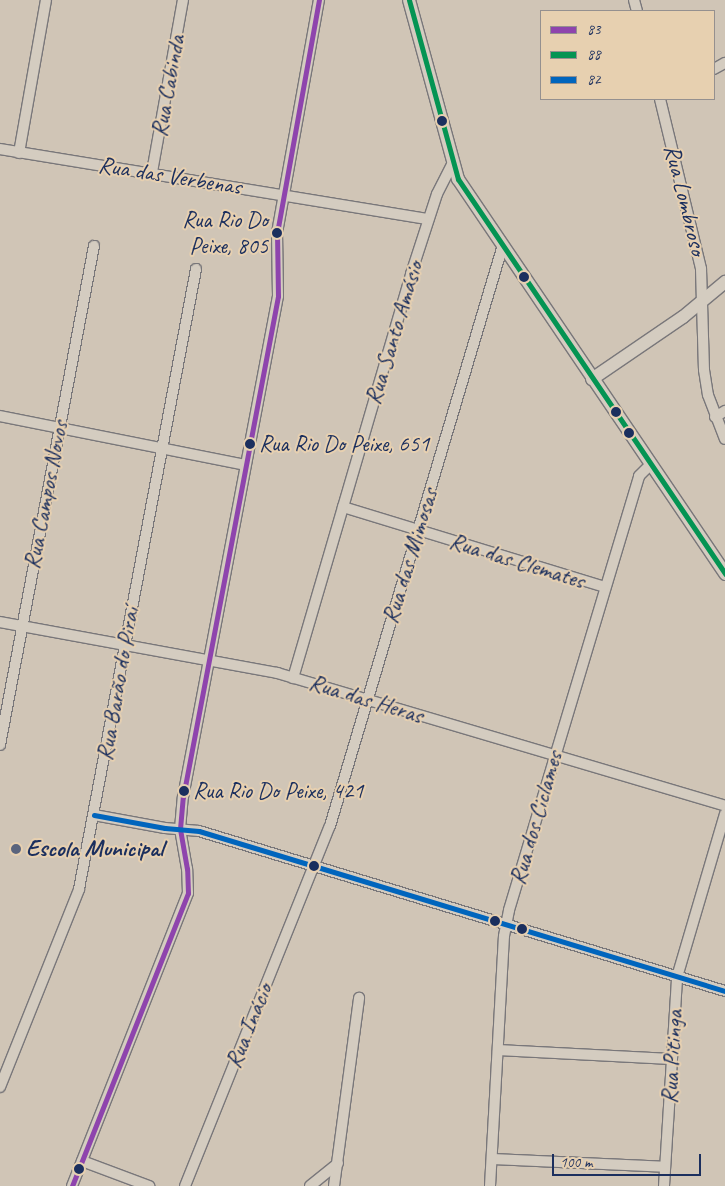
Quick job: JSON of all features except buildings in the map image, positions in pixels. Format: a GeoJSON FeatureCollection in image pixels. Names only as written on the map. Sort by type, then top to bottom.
{"type":"FeatureCollection","features":[{"type":"Feature","properties":{"kind":"main road"},"geometry":{"type":"LineString","coordinates":[[409,0],[452,165],[466,192],[725,574]]}},
{"type":"Feature","properties":{"kind":"main road"},"geometry":{"type":"LineString","coordinates":[[592,379],[702,302],[725,282]]}},
{"type":"Feature","properties":{"kind":"street"},"geometry":{"type":"LineString","coordinates":[[19,152],[46,0]]}},
{"type":"Feature","properties":{"kind":"street","name":"Rua Cabinda"},"geometry":{"type":"LineString","coordinates":[[152,172],[183,0]]}},
{"type":"Feature","properties":{"kind":"street"},"geometry":{"type":"LineString","coordinates":[[72,1186],[186,899],[189,881],[180,829],[209,660],[278,296],[276,250],[283,195],[319,0]]}},
{"type":"Feature","properties":{"kind":"street","name":"Rua Lombroso"},"geometry":{"type":"LineString","coordinates":[[661,100],[696,245],[702,302],[704,370],[715,417],[725,439]]}},
{"type":"Feature","properties":{"kind":"street","name":"Rua das Verbenas"},"geometry":{"type":"LineString","coordinates":[[0,149],[152,172],[428,219]]}},
{"type":"Feature","properties":{"kind":"street","name":"Rua Santo Amásio"},"geometry":{"type":"LineString","coordinates":[[293,678],[428,219],[437,194],[452,165]]}},
{"type":"Feature","properties":{"kind":"street","name":"Rua das Mimosas"},"geometry":{"type":"LineString","coordinates":[[312,865],[330,826],[503,245]]}},
{"type":"Feature","properties":{"kind":"street","name":"Rua Campos Novos"},"geometry":{"type":"LineString","coordinates":[[0,744],[58,428],[94,246]]}},
{"type":"Feature","properties":{"kind":"street","name":"Rua Barão do Piraí"},"geometry":{"type":"LineString","coordinates":[[0,1087],[79,889],[196,270]]}},
{"type":"Feature","properties":{"kind":"street"},"geometry":{"type":"LineString","coordinates":[[715,417],[725,411]]}},
{"type":"Feature","properties":{"kind":"street"},"geometry":{"type":"LineString","coordinates":[[0,416],[245,465]]}},
{"type":"Feature","properties":{"kind":"street","name":"Rua dos Ciclames"},"geometry":{"type":"LineString","coordinates":[[490,1186],[506,924],[554,754],[639,476],[650,466]]}},
{"type":"Feature","properties":{"kind":"street","name":"Rua das Clemates"},"geometry":{"type":"LineString","coordinates":[[343,507],[605,587]]}},
{"type":"Feature","properties":{"kind":"street","name":"Rua das Heras"},"geometry":{"type":"LineString","coordinates":[[0,622],[209,660],[293,678],[725,806]]}},
{"type":"Feature","properties":{"kind":"street","name":"Rua Pitinga"},"geometry":{"type":"LineString","coordinates":[[664,1186],[677,977],[725,814]]}},
{"type":"Feature","properties":{"kind":"street"},"geometry":{"type":"LineString","coordinates":[[94,815],[199,831],[725,991]]}},
{"type":"Feature","properties":{"kind":"street","name":"Rua Inácio"},"geometry":{"type":"LineString","coordinates":[[185,1186],[312,865]]}},
{"type":"Feature","properties":{"kind":"street"},"geometry":{"type":"LineString","coordinates":[[334,1186],[359,998]]}},
{"type":"Feature","properties":{"kind":"street"},"geometry":{"type":"LineString","coordinates":[[498,1050],[671,1059]]}},
{"type":"Feature","properties":{"kind":"street"},"geometry":{"type":"LineString","coordinates":[[492,1159],[665,1167]]}},
{"type":"Feature","properties":{"kind":"street"},"geometry":{"type":"LineString","coordinates":[[82,1161],[149,1186]]}},
{"type":"Feature","properties":{"kind":"street"},"geometry":{"type":"LineString","coordinates":[[310,1186],[338,1163]]}},
{"type":"Feature","properties":{"kind":"transit line","name":"83"},"geometry":{"type":"LineString","coordinates":[[72,1186],[188,893],[187,869],[180,829],[183,797],[278,296],[277,233],[319,0]]}},
{"type":"Feature","properties":{"kind":"transit line","name":"88"},"geometry":{"type":"LineString","coordinates":[[409,0],[458,179],[725,574]]}},
{"type":"Feature","properties":{"kind":"transit line","name":"82"},"geometry":{"type":"LineString","coordinates":[[94,815],[165,828],[199,831],[725,991]]}},
{"type":"Feature","properties":{"kind":"place","name":"Rua Rio Do Peixe, 805"},"geometry":{"type":"Point","coordinates":[277,233]}},
{"type":"Feature","properties":{"kind":"place","name":"Rua Rio Do Peixe, 651"},"geometry":{"type":"Point","coordinates":[250,444]}},
{"type":"Feature","properties":{"kind":"place","name":"Rua Rio Do Peixe, 421"},"geometry":{"type":"Point","coordinates":[184,791]}},
{"type":"Feature","properties":{"kind":"place","name":"Escola Municipal"},"geometry":{"type":"Point","coordinates":[16,849]}}]}
